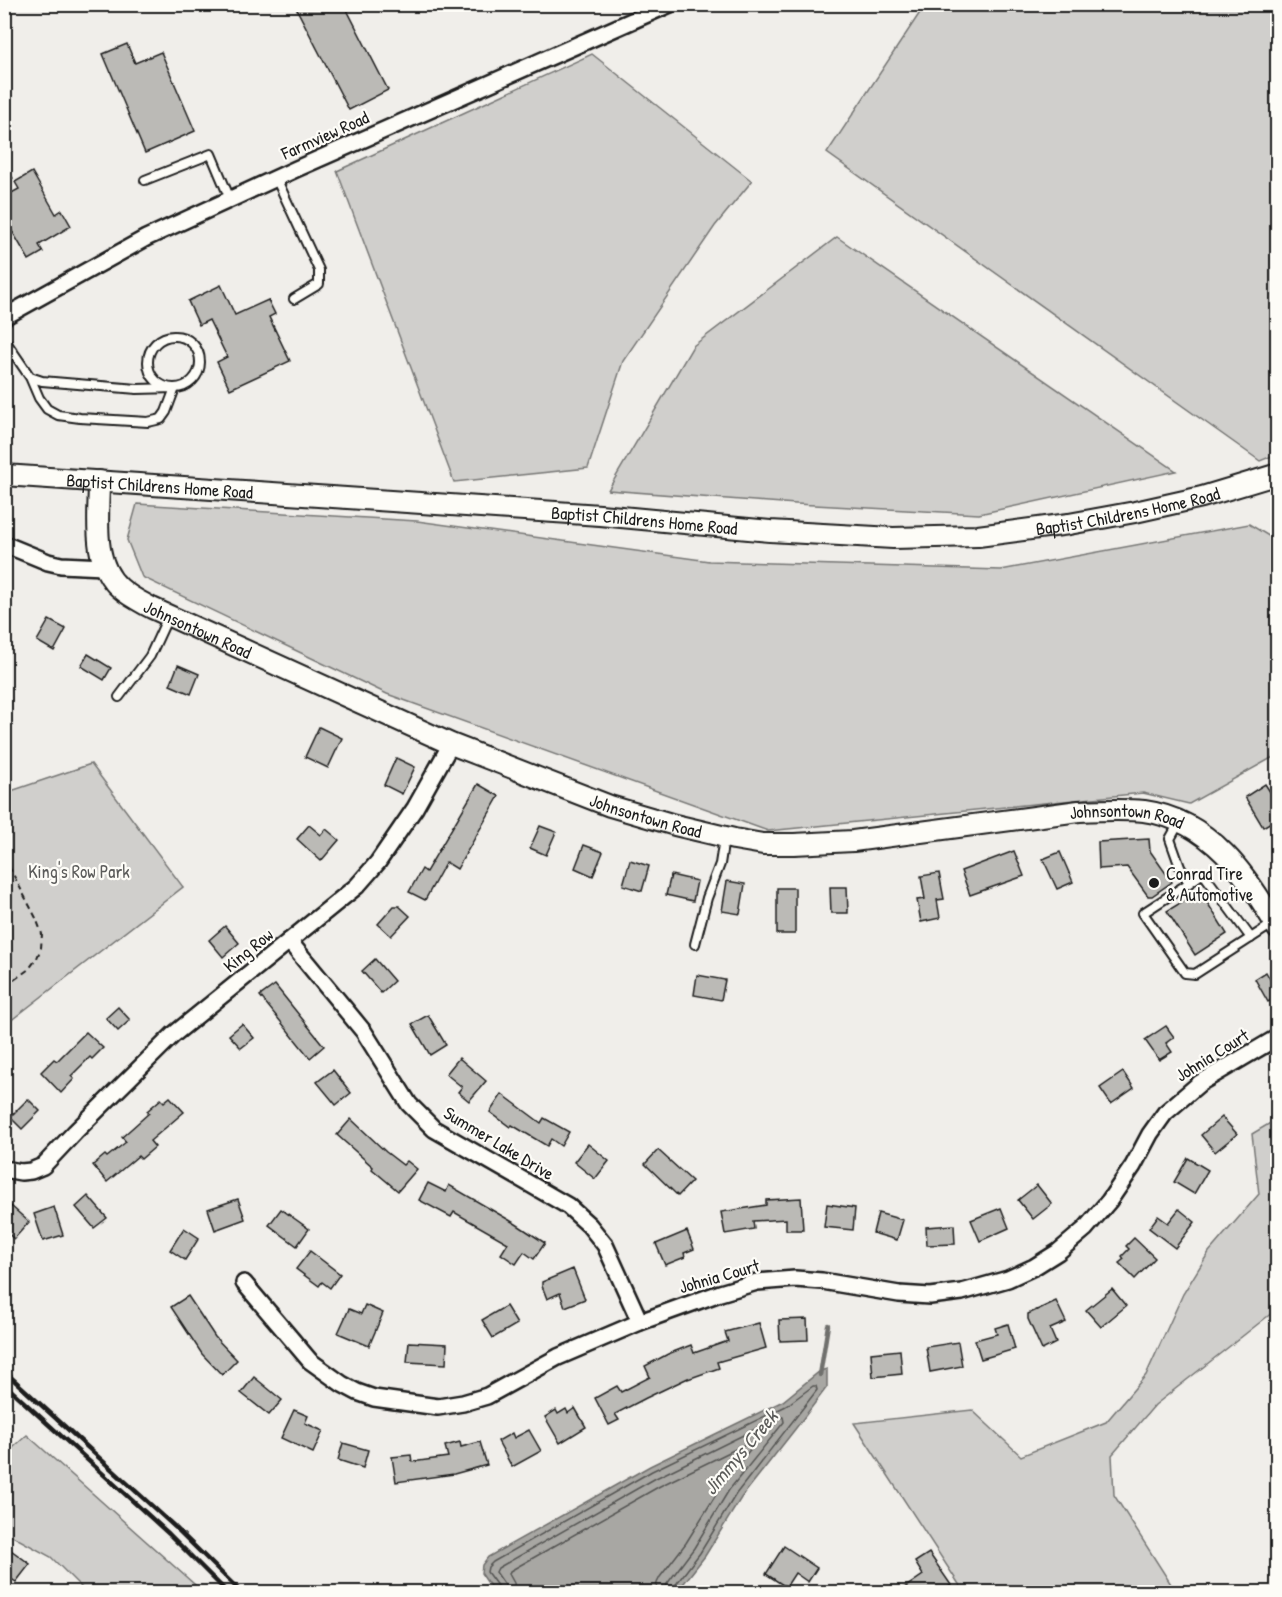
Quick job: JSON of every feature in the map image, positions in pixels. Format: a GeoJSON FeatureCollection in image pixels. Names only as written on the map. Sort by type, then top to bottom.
{"type":"FeatureCollection","features":[{"type":"Feature","properties":{"kind":"street","name":"Farmview Road"},"geometry":{"type":"LineString","coordinates":[[4,317],[146,238],[670,4]]}},
{"type":"Feature","properties":{"kind":"street","name":"Baptist Childrens Home Road"},"geometry":{"type":"LineString","coordinates":[[4,475],[588,514],[770,531],[894,538],[978,536],[1069,524],[1202,497],[1278,474]]}},
{"type":"Feature","properties":{"kind":"street"},"geometry":{"type":"LineString","coordinates":[[4,544],[61,565],[104,567],[101,559],[99,533],[99,481]]}},
{"type":"Feature","properties":{"kind":"street","name":"Johnsontown Road"},"geometry":{"type":"LineString","coordinates":[[104,567],[120,588],[152,609],[451,744],[610,806],[675,825],[763,844],[852,841],[1079,811],[1112,809],[1145,812],[1170,818],[1194,828],[1216,845],[1237,866],[1276,926]]}},
{"type":"Feature","properties":{"kind":"street","name":"King Row"},"geometry":{"type":"LineString","coordinates":[[4,1169],[21,1172],[43,1166],[173,1035],[357,886],[378,862],[415,808],[451,744]]}},
{"type":"Feature","properties":{"kind":"street","name":"Summer Lake Drive"},"geometry":{"type":"LineString","coordinates":[[289,941],[364,1032],[401,1093],[419,1115],[434,1129],[568,1206],[589,1225],[605,1245],[640,1322]]}},
{"type":"Feature","properties":{"kind":"street","name":"Johnia Court"},"geometry":{"type":"LineString","coordinates":[[244,1282],[310,1361],[342,1383],[374,1398],[438,1407],[487,1396],[558,1357],[640,1322],[757,1282],[795,1279],[822,1281],[899,1294],[930,1296],[962,1292],[1008,1279],[1058,1252],[1085,1229],[1109,1201],[1133,1166],[1150,1134],[1173,1105],[1200,1083],[1278,1037]]}},
{"type":"Feature","properties":{"kind":"lane"},"geometry":{"type":"LineString","coordinates":[[145,180],[211,154],[231,199]]}},
{"type":"Feature","properties":{"kind":"lane"},"geometry":{"type":"LineString","coordinates":[[276,178],[319,270],[319,284],[294,299]]}},
{"type":"Feature","properties":{"kind":"lane"},"geometry":{"type":"LineString","coordinates":[[30,377],[42,381],[126,388],[175,388],[184,387],[197,375],[200,357],[191,341],[175,335],[159,340],[149,353],[148,362],[153,378],[167,387],[175,388]]}},
{"type":"Feature","properties":{"kind":"lane"},"geometry":{"type":"LineString","coordinates":[[4,339],[30,377],[39,398],[47,409],[58,415],[148,422],[161,419],[175,388]]}},
{"type":"Feature","properties":{"kind":"lane"},"geometry":{"type":"LineString","coordinates":[[119,697],[150,656],[168,616]]}},
{"type":"Feature","properties":{"kind":"lane"},"geometry":{"type":"LineString","coordinates":[[1179,822],[1170,838],[1180,867],[1189,883]]}},
{"type":"Feature","properties":{"kind":"lane"},"geometry":{"type":"LineString","coordinates":[[695,944],[707,898],[720,864],[724,837]]}},
{"type":"Feature","properties":{"kind":"lane"},"geometry":{"type":"LineString","coordinates":[[1251,938],[1203,873],[1143,913],[1185,974],[1195,974],[1251,938],[1276,926]]}},
{"type":"Feature","properties":{"kind":"path"},"geometry":{"type":"LineString","coordinates":[[4,165],[15,182]]}},
{"type":"Feature","properties":{"kind":"path"},"geometry":{"type":"LineString","coordinates":[[4,857],[42,934],[41,948],[37,958],[28,969],[4,987]]}},
{"type":"Feature","properties":{"kind":"green space"},"geometry":{"type":"Polygon","coordinates":[[[925,5],[1277,5],[1277,454],[1260,461],[827,153],[925,5]]]}},
{"type":"Feature","properties":{"kind":"green space"},"geometry":{"type":"Polygon","coordinates":[[[592,54],[752,181],[715,226],[623,361],[588,468],[454,482],[337,171],[592,54]]]}},
{"type":"Feature","properties":{"kind":"green space"},"geometry":{"type":"Polygon","coordinates":[[[837,237],[1176,471],[979,514],[796,504],[608,490],[693,346],[837,237]]]}},
{"type":"Feature","properties":{"kind":"green space"},"geometry":{"type":"Polygon","coordinates":[[[137,504],[417,521],[709,561],[1001,570],[1249,524],[1277,541],[1277,755],[1189,804],[1143,793],[768,831],[387,694],[142,577],[127,540],[137,504]]]}},
{"type":"Feature","properties":{"kind":"green space","name":"King's Row Park"},"geometry":{"type":"Polygon","coordinates":[[[91,764],[183,887],[5,1025],[5,793],[91,764]]]}},
{"type":"Feature","properties":{"kind":"green space"},"geometry":{"type":"Polygon","coordinates":[[[1277,1119],[1277,1309],[1155,1405],[1112,1455],[1114,1495],[1176,1592],[964,1592],[854,1423],[972,1410],[1021,1456],[1106,1422],[1146,1375],[1183,1294],[1209,1252],[1259,1194],[1252,1134],[1277,1119]]]}},
{"type":"Feature","properties":{"kind":"green space"},"geometry":{"type":"Polygon","coordinates":[[[27,1435],[203,1592],[86,1592],[51,1557],[5,1532],[5,1455],[27,1435]]]}},
{"type":"Feature","properties":{"kind":"water"},"geometry":{"type":"Polygon","coordinates":[[[827,1369],[827,1387],[741,1498],[705,1556],[677,1592],[494,1592],[481,1573],[482,1565],[488,1557],[650,1466],[783,1401],[820,1371],[827,1369]]]}},
{"type":"Feature","properties":{"kind":"building"},"geometry":{"type":"Polygon","coordinates":[[[294,4],[325,4],[328,10],[344,4],[388,90],[349,110],[294,4]]]}},
{"type":"Feature","properties":{"kind":"building"},"geometry":{"type":"Polygon","coordinates":[[[127,44],[135,63],[161,52],[195,131],[145,153],[103,54],[127,44]]]}},
{"type":"Feature","properties":{"kind":"building"},"geometry":{"type":"Polygon","coordinates":[[[32,172],[56,214],[62,210],[71,226],[39,245],[43,252],[29,260],[8,224],[4,227],[4,197],[19,189],[15,182],[32,172]]]}},
{"type":"Feature","properties":{"kind":"building"},"geometry":{"type":"Polygon","coordinates":[[[221,285],[235,315],[268,300],[275,314],[269,317],[290,361],[230,389],[217,362],[227,357],[209,320],[199,325],[188,301],[221,285]]]}},
{"type":"Feature","properties":{"kind":"building"},"geometry":{"type":"Polygon","coordinates":[[[49,620],[66,629],[54,651],[37,641],[49,620]]]}},
{"type":"Feature","properties":{"kind":"building"},"geometry":{"type":"Polygon","coordinates":[[[88,654],[111,668],[104,680],[81,666],[88,654]]]}},
{"type":"Feature","properties":{"kind":"building"},"geometry":{"type":"Polygon","coordinates":[[[178,665],[199,674],[191,694],[170,685],[178,665]]]}},
{"type":"Feature","properties":{"kind":"building"},"geometry":{"type":"Polygon","coordinates":[[[319,727],[342,738],[328,768],[305,757],[319,727]]]}},
{"type":"Feature","properties":{"kind":"building"},"geometry":{"type":"Polygon","coordinates":[[[396,758],[415,767],[402,794],[384,785],[396,758]]]}},
{"type":"Feature","properties":{"kind":"building"},"geometry":{"type":"Polygon","coordinates":[[[478,784],[499,796],[457,869],[446,862],[425,900],[409,892],[422,869],[426,872],[478,784]]]}},
{"type":"Feature","properties":{"kind":"building"},"geometry":{"type":"Polygon","coordinates":[[[1265,784],[1278,804],[1278,818],[1263,827],[1245,797],[1265,784]]]}},
{"type":"Feature","properties":{"kind":"building"},"geometry":{"type":"Polygon","coordinates":[[[309,825],[321,835],[326,829],[339,840],[321,861],[297,839],[309,825]]]}},
{"type":"Feature","properties":{"kind":"building"},"geometry":{"type":"Polygon","coordinates":[[[540,826],[556,832],[546,855],[530,848],[540,826]]]}},
{"type":"Feature","properties":{"kind":"building"},"geometry":{"type":"Polygon","coordinates":[[[1149,839],[1150,851],[1172,882],[1152,896],[1148,896],[1127,867],[1099,869],[1098,842],[1149,839]]]}},
{"type":"Feature","properties":{"kind":"building"},"geometry":{"type":"Polygon","coordinates":[[[584,845],[603,852],[593,876],[575,868],[584,845]]]}},
{"type":"Feature","properties":{"kind":"building"},"geometry":{"type":"Polygon","coordinates":[[[1014,851],[1024,876],[970,895],[961,871],[1014,851]]]}},
{"type":"Feature","properties":{"kind":"building"},"geometry":{"type":"Polygon","coordinates":[[[1060,852],[1073,882],[1057,889],[1043,859],[1060,852]]]}},
{"type":"Feature","properties":{"kind":"building"},"geometry":{"type":"Polygon","coordinates":[[[630,860],[649,866],[642,891],[623,885],[630,860]]]}},
{"type":"Feature","properties":{"kind":"building"},"geometry":{"type":"Polygon","coordinates":[[[939,873],[944,899],[937,900],[940,918],[921,922],[917,900],[925,899],[921,876],[939,873]]]}},
{"type":"Feature","properties":{"kind":"building"},"geometry":{"type":"Polygon","coordinates":[[[671,875],[697,881],[693,901],[666,895],[671,875]]]}},
{"type":"Feature","properties":{"kind":"building"},"geometry":{"type":"Polygon","coordinates":[[[727,881],[745,884],[740,914],[722,911],[727,881]]]}},
{"type":"Feature","properties":{"kind":"building"},"geometry":{"type":"Polygon","coordinates":[[[830,887],[847,887],[848,913],[831,913],[830,887]]]}},
{"type":"Feature","properties":{"kind":"building"},"geometry":{"type":"Polygon","coordinates":[[[777,888],[795,888],[795,934],[777,934],[777,888]]]}},
{"type":"Feature","properties":{"kind":"building"},"geometry":{"type":"Polygon","coordinates":[[[1200,891],[1227,934],[1195,955],[1167,911],[1200,891]]]}},
{"type":"Feature","properties":{"kind":"building"},"geometry":{"type":"Polygon","coordinates":[[[394,906],[399,906],[410,916],[391,936],[378,924],[394,906]]]}},
{"type":"Feature","properties":{"kind":"building"},"geometry":{"type":"Polygon","coordinates":[[[225,926],[239,943],[223,957],[209,940],[225,926]]]}},
{"type":"Feature","properties":{"kind":"building"},"geometry":{"type":"Polygon","coordinates":[[[375,959],[394,981],[381,993],[362,971],[375,959]]]}},
{"type":"Feature","properties":{"kind":"building"},"geometry":{"type":"Polygon","coordinates":[[[1266,972],[1278,993],[1278,996],[1268,1002],[1255,979],[1266,972]]]}},
{"type":"Feature","properties":{"kind":"building"},"geometry":{"type":"Polygon","coordinates":[[[697,975],[725,980],[721,1000],[694,995],[697,975]]]}},
{"type":"Feature","properties":{"kind":"building"},"geometry":{"type":"Polygon","coordinates":[[[275,985],[324,1046],[310,1058],[260,996],[275,985]]]}},
{"type":"Feature","properties":{"kind":"building"},"geometry":{"type":"Polygon","coordinates":[[[118,1007],[130,1020],[118,1031],[106,1018],[118,1007]]]}},
{"type":"Feature","properties":{"kind":"building"},"geometry":{"type":"Polygon","coordinates":[[[428,1015],[446,1045],[430,1055],[412,1024],[428,1015]]]}},
{"type":"Feature","properties":{"kind":"building"},"geometry":{"type":"Polygon","coordinates":[[[242,1024],[254,1038],[241,1048],[229,1035],[242,1024]]]}},
{"type":"Feature","properties":{"kind":"building"},"geometry":{"type":"Polygon","coordinates":[[[1166,1026],[1174,1037],[1166,1043],[1172,1052],[1159,1060],[1145,1040],[1166,1026]]]}},
{"type":"Feature","properties":{"kind":"building"},"geometry":{"type":"Polygon","coordinates":[[[86,1032],[103,1048],[71,1076],[74,1079],[61,1093],[41,1072],[54,1059],[57,1061],[86,1032]]]}},
{"type":"Feature","properties":{"kind":"building"},"geometry":{"type":"Polygon","coordinates":[[[459,1058],[486,1081],[469,1101],[458,1092],[462,1087],[446,1074],[459,1058]]]}},
{"type":"Feature","properties":{"kind":"building"},"geometry":{"type":"Polygon","coordinates":[[[333,1070],[351,1093],[336,1105],[317,1082],[333,1070]]]}},
{"type":"Feature","properties":{"kind":"building"},"geometry":{"type":"Polygon","coordinates":[[[1123,1072],[1134,1088],[1111,1104],[1100,1088],[1123,1072]]]}},
{"type":"Feature","properties":{"kind":"building"},"geometry":{"type":"Polygon","coordinates":[[[502,1094],[541,1123],[544,1118],[569,1132],[561,1146],[551,1139],[547,1146],[512,1125],[510,1127],[490,1112],[502,1094]]]}},
{"type":"Feature","properties":{"kind":"building"},"geometry":{"type":"Polygon","coordinates":[[[170,1097],[184,1112],[150,1141],[155,1147],[141,1159],[138,1156],[107,1182],[93,1165],[126,1142],[122,1137],[149,1113],[147,1111],[161,1099],[164,1102],[170,1097]]]}},
{"type":"Feature","properties":{"kind":"building"},"geometry":{"type":"Polygon","coordinates":[[[28,1099],[40,1111],[22,1129],[10,1117],[28,1099]]]}},
{"type":"Feature","properties":{"kind":"building"},"geometry":{"type":"Polygon","coordinates":[[[1222,1117],[1237,1134],[1215,1152],[1201,1135],[1222,1117]]]}},
{"type":"Feature","properties":{"kind":"building"},"geometry":{"type":"Polygon","coordinates":[[[351,1119],[403,1165],[407,1161],[417,1169],[398,1191],[337,1135],[351,1119]]]}},
{"type":"Feature","properties":{"kind":"building"},"geometry":{"type":"Polygon","coordinates":[[[588,1144],[609,1161],[595,1179],[574,1162],[588,1144]]]}},
{"type":"Feature","properties":{"kind":"building"},"geometry":{"type":"Polygon","coordinates":[[[658,1150],[692,1181],[678,1196],[645,1164],[658,1150]]]}},
{"type":"Feature","properties":{"kind":"building"},"geometry":{"type":"Polygon","coordinates":[[[1188,1158],[1208,1170],[1194,1194],[1174,1182],[1188,1158]]]}},
{"type":"Feature","properties":{"kind":"building"},"geometry":{"type":"Polygon","coordinates":[[[428,1183],[446,1192],[449,1185],[545,1243],[534,1259],[524,1252],[516,1264],[501,1254],[508,1243],[454,1212],[451,1217],[419,1200],[428,1183]]]}},
{"type":"Feature","properties":{"kind":"building"},"geometry":{"type":"Polygon","coordinates":[[[1037,1185],[1052,1204],[1033,1219],[1018,1200],[1037,1185]]]}},
{"type":"Feature","properties":{"kind":"building"},"geometry":{"type":"Polygon","coordinates":[[[88,1196],[107,1218],[94,1228],[76,1207],[88,1196]]]}},
{"type":"Feature","properties":{"kind":"building"},"geometry":{"type":"Polygon","coordinates":[[[801,1198],[803,1230],[786,1230],[786,1219],[753,1221],[754,1229],[725,1234],[721,1212],[766,1205],[766,1200],[801,1198]]]}},
{"type":"Feature","properties":{"kind":"building"},"geometry":{"type":"Polygon","coordinates":[[[238,1199],[245,1219],[215,1230],[208,1209],[238,1199]]]}},
{"type":"Feature","properties":{"kind":"building"},"geometry":{"type":"Polygon","coordinates":[[[827,1204],[855,1208],[853,1230],[824,1227],[827,1204]]]}},
{"type":"Feature","properties":{"kind":"building"},"geometry":{"type":"Polygon","coordinates":[[[11,1206],[29,1222],[14,1239],[4,1230],[4,1213],[11,1206]]]}},
{"type":"Feature","properties":{"kind":"building"},"geometry":{"type":"Polygon","coordinates":[[[54,1207],[63,1235],[43,1241],[34,1214],[54,1207]]]}},
{"type":"Feature","properties":{"kind":"building"},"geometry":{"type":"Polygon","coordinates":[[[1001,1208],[1009,1228],[980,1241],[971,1220],[1001,1208]]]}},
{"type":"Feature","properties":{"kind":"building"},"geometry":{"type":"Polygon","coordinates":[[[281,1209],[309,1229],[297,1246],[269,1225],[281,1209]]]}},
{"type":"Feature","properties":{"kind":"building"},"geometry":{"type":"Polygon","coordinates":[[[1179,1209],[1195,1222],[1175,1248],[1149,1228],[1158,1216],[1168,1223],[1179,1209]]]}},
{"type":"Feature","properties":{"kind":"building"},"geometry":{"type":"Polygon","coordinates":[[[878,1213],[903,1220],[897,1240],[873,1233],[878,1213]]]}},
{"type":"Feature","properties":{"kind":"building"},"geometry":{"type":"Polygon","coordinates":[[[954,1225],[955,1244],[927,1245],[926,1227],[954,1225]]]}},
{"type":"Feature","properties":{"kind":"building"},"geometry":{"type":"Polygon","coordinates":[[[184,1228],[199,1238],[185,1260],[170,1250],[184,1228]]]}},
{"type":"Feature","properties":{"kind":"building"},"geometry":{"type":"Polygon","coordinates":[[[687,1231],[694,1249],[684,1253],[685,1257],[665,1265],[656,1244],[687,1231]]]}},
{"type":"Feature","properties":{"kind":"building"},"geometry":{"type":"Polygon","coordinates":[[[1134,1238],[1155,1258],[1135,1279],[1119,1263],[1129,1249],[1126,1246],[1134,1238]]]}},
{"type":"Feature","properties":{"kind":"building"},"geometry":{"type":"Polygon","coordinates":[[[310,1251],[340,1274],[330,1288],[322,1282],[319,1286],[296,1269],[310,1251]]]}},
{"type":"Feature","properties":{"kind":"building"},"geometry":{"type":"Polygon","coordinates":[[[573,1269],[585,1299],[565,1307],[560,1293],[547,1299],[542,1282],[573,1269]]]}},
{"type":"Feature","properties":{"kind":"building"},"geometry":{"type":"Polygon","coordinates":[[[1112,1289],[1126,1306],[1101,1327],[1086,1310],[1112,1289]]]}},
{"type":"Feature","properties":{"kind":"building"},"geometry":{"type":"Polygon","coordinates":[[[188,1296],[215,1337],[237,1360],[222,1375],[202,1354],[171,1307],[188,1296]]]}},
{"type":"Feature","properties":{"kind":"building"},"geometry":{"type":"Polygon","coordinates":[[[1056,1301],[1066,1322],[1050,1329],[1056,1343],[1042,1350],[1028,1319],[1028,1314],[1056,1301]]]}},
{"type":"Feature","properties":{"kind":"building"},"geometry":{"type":"Polygon","coordinates":[[[365,1305],[383,1313],[369,1346],[338,1333],[349,1309],[361,1314],[365,1305]]]}},
{"type":"Feature","properties":{"kind":"building"},"geometry":{"type":"Polygon","coordinates":[[[506,1306],[517,1324],[493,1338],[482,1320],[506,1306]]]}},
{"type":"Feature","properties":{"kind":"building"},"geometry":{"type":"Polygon","coordinates":[[[807,1319],[808,1340],[780,1341],[779,1320],[807,1319]]]}},
{"type":"Feature","properties":{"kind":"building"},"geometry":{"type":"Polygon","coordinates":[[[759,1323],[766,1348],[717,1362],[719,1368],[688,1378],[615,1414],[619,1420],[609,1425],[595,1398],[617,1386],[621,1392],[650,1377],[645,1366],[668,1354],[691,1345],[694,1353],[728,1341],[725,1332],[759,1323]]]}},
{"type":"Feature","properties":{"kind":"building"},"geometry":{"type":"Polygon","coordinates":[[[1008,1324],[1015,1349],[981,1359],[975,1340],[997,1334],[995,1328],[1008,1324]]]}},
{"type":"Feature","properties":{"kind":"building"},"geometry":{"type":"Polygon","coordinates":[[[409,1342],[447,1344],[446,1364],[407,1362],[409,1342]]]}},
{"type":"Feature","properties":{"kind":"building"},"geometry":{"type":"Polygon","coordinates":[[[958,1342],[962,1366],[930,1372],[926,1347],[958,1342]]]}},
{"type":"Feature","properties":{"kind":"building"},"geometry":{"type":"Polygon","coordinates":[[[900,1350],[902,1374],[873,1377],[871,1353],[900,1350]]]}},
{"type":"Feature","properties":{"kind":"building"},"geometry":{"type":"Polygon","coordinates":[[[254,1377],[282,1400],[269,1415],[241,1393],[254,1377]]]}},
{"type":"Feature","properties":{"kind":"building"},"geometry":{"type":"Polygon","coordinates":[[[575,1408],[586,1427],[560,1443],[545,1417],[556,1410],[558,1414],[566,1409],[568,1413],[575,1408]]]}},
{"type":"Feature","properties":{"kind":"building"},"geometry":{"type":"Polygon","coordinates":[[[294,1410],[308,1416],[305,1423],[323,1431],[313,1453],[281,1438],[294,1410]]]}},
{"type":"Feature","properties":{"kind":"building"},"geometry":{"type":"Polygon","coordinates":[[[529,1430],[541,1451],[512,1467],[498,1441],[512,1433],[514,1438],[529,1430]]]}},
{"type":"Feature","properties":{"kind":"building"},"geometry":{"type":"Polygon","coordinates":[[[460,1442],[461,1447],[480,1442],[487,1465],[454,1474],[396,1482],[392,1457],[411,1455],[412,1462],[448,1457],[445,1446],[460,1442]]]}},
{"type":"Feature","properties":{"kind":"building"},"geometry":{"type":"Polygon","coordinates":[[[343,1443],[368,1450],[363,1468],[338,1460],[343,1443]]]}},
{"type":"Feature","properties":{"kind":"building"},"geometry":{"type":"Polygon","coordinates":[[[4,1545],[30,1564],[16,1582],[4,1574],[4,1545]]]}},
{"type":"Feature","properties":{"kind":"building"},"geometry":{"type":"Polygon","coordinates":[[[784,1546],[817,1568],[808,1582],[795,1573],[786,1587],[766,1574],[784,1546]]]}},
{"type":"Feature","properties":{"kind":"building"},"geometry":{"type":"Polygon","coordinates":[[[929,1553],[951,1585],[939,1593],[897,1593],[923,1575],[915,1562],[929,1553]]]}},
{"type":"Feature","properties":{"kind":"waterway","name":"Jimmys Creek"},"geometry":{"type":"LineString","coordinates":[[820,1375],[828,1325]]}},
{"type":"Feature","properties":{"kind":"railway"},"geometry":{"type":"LineString","coordinates":[[4,1371],[175,1527],[241,1592]]}},
{"type":"Feature","properties":{"kind":"railway"},"geometry":{"type":"LineString","coordinates":[[4,1384],[169,1534],[227,1592]]}},
{"type":"Feature","properties":{"kind":"place","name":"Conrad Tire & Automotive"},"geometry":{"type":"Point","coordinates":[1154,883]}}]}
